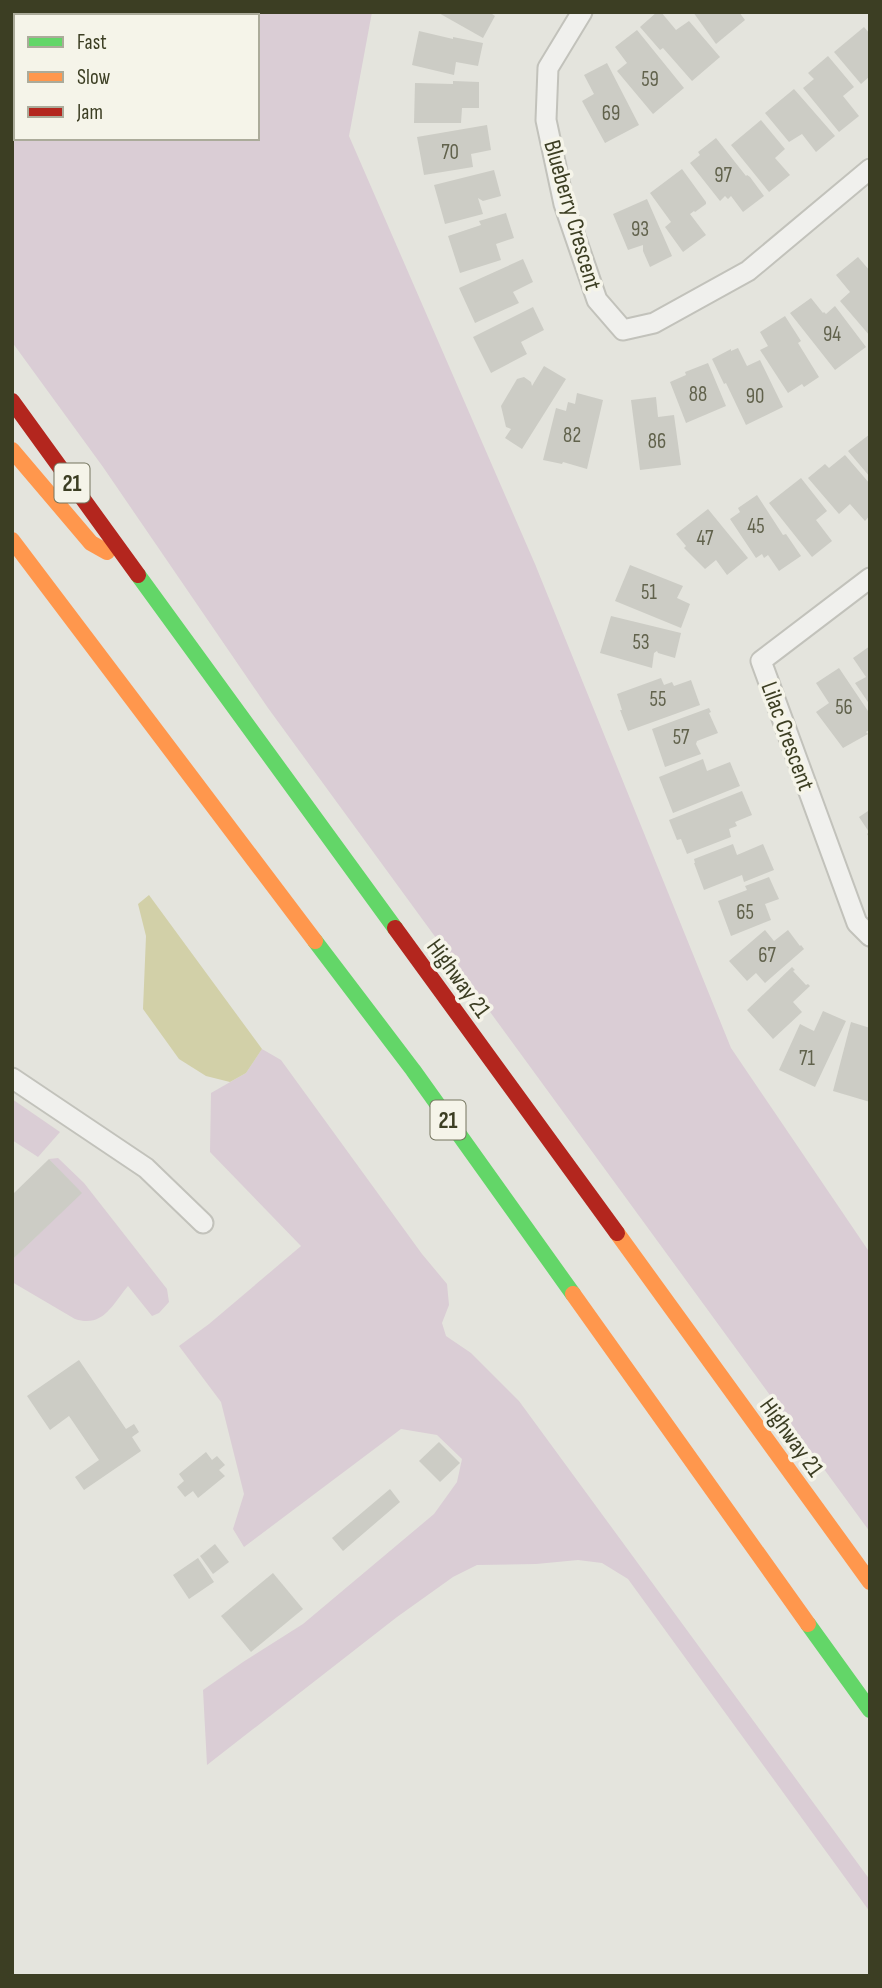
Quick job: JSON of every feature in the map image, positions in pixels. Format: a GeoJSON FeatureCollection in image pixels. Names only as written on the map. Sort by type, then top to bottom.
{"type":"FeatureCollection","features":[{"type":"Feature","properties":{"kind":"main road","name":"Highway 21"},"geometry":{"type":"LineString","coordinates":[[12,401],[870,1582]]}},
{"type":"Feature","properties":{"kind":"main road"},"geometry":{"type":"LineString","coordinates":[[12,450],[91,543],[131,566]]}},
{"type":"Feature","properties":{"kind":"main road","name":"21"},"geometry":{"type":"LineString","coordinates":[[12,540],[412,1070],[870,1710]]}},
{"type":"Feature","properties":{"kind":"street","name":"Blueberry Crescent"},"geometry":{"type":"LineString","coordinates":[[582,12],[548,68],[546,120],[564,204],[597,300],[623,330],[654,323],[748,271],[870,169]]}},
{"type":"Feature","properties":{"kind":"street","name":"Lilac Crescent"},"geometry":{"type":"LineString","coordinates":[[870,578],[761,661],[857,923],[870,936]]}},
{"type":"Feature","properties":{"kind":"street"},"geometry":{"type":"LineString","coordinates":[[12,1078],[146,1168],[203,1223]]}},
{"type":"Feature","properties":{"kind":"shaded area"},"geometry":{"type":"Polygon","coordinates":[[[372,12],[349,136],[535,564],[731,1048],[870,1253],[870,1532],[268,708],[103,467],[12,342],[12,75],[14,74],[14,140],[259,140],[259,14],[96,14],[372,12]]]}},
{"type":"Feature","properties":{"kind":"shaded area"},"geometry":{"type":"Polygon","coordinates":[[[149,895],[262,1049],[246,1073],[230,1082],[206,1076],[179,1059],[143,1009],[146,936],[138,904],[149,895]]]}},
{"type":"Feature","properties":{"kind":"shaded area"},"geometry":{"type":"Polygon","coordinates":[[[262,1049],[281,1060],[422,1254],[447,1284],[449,1305],[442,1323],[446,1336],[471,1353],[519,1401],[870,1880],[870,1912],[628,1579],[602,1563],[578,1560],[477,1565],[453,1577],[397,1617],[207,1765],[203,1690],[303,1624],[434,1514],[457,1482],[462,1459],[437,1435],[401,1429],[244,1547],[233,1529],[244,1494],[221,1402],[179,1346],[301,1246],[210,1152],[211,1093],[246,1073],[262,1049]]]}},
{"type":"Feature","properties":{"kind":"shaded area"},"geometry":{"type":"Polygon","coordinates":[[[12,1099],[60,1132],[38,1157],[12,1140],[12,1099]]]}},
{"type":"Feature","properties":{"kind":"shaded area"},"geometry":{"type":"Polygon","coordinates":[[[58,1158],[84,1183],[167,1289],[169,1302],[159,1313],[152,1316],[128,1286],[100,1318],[85,1321],[75,1319],[12,1282],[12,1260],[81,1193],[49,1159],[58,1158]]]}},
{"type":"Feature","properties":{"kind":"building"},"geometry":{"type":"Polygon","coordinates":[[[437,12],[489,12],[495,16],[483,38],[437,12]]]}},
{"type":"Feature","properties":{"kind":"building"},"geometry":{"type":"Polygon","coordinates":[[[657,12],[661,12],[676,30],[689,21],[720,57],[692,81],[640,27],[657,12]]]}},
{"type":"Feature","properties":{"kind":"building"},"geometry":{"type":"Polygon","coordinates":[[[693,12],[739,12],[745,20],[716,44],[693,12]]]}},
{"type":"Feature","properties":{"kind":"building"},"geometry":{"type":"Polygon","coordinates":[[[864,27],[870,34],[870,76],[861,84],[834,52],[864,27]]]}},
{"type":"Feature","properties":{"kind":"building"},"geometry":{"type":"Polygon","coordinates":[[[637,30],[684,88],[653,114],[617,71],[627,63],[615,47],[637,30]]]}},
{"type":"Feature","properties":{"kind":"building"},"geometry":{"type":"Polygon","coordinates":[[[419,31],[483,43],[478,66],[456,62],[454,75],[412,65],[419,31]]]}},
{"type":"Feature","properties":{"kind":"building"},"geometry":{"type":"Polygon","coordinates":[[[828,56],[854,87],[843,96],[859,116],[839,132],[803,88],[814,79],[808,73],[828,56]]]}},
{"type":"Feature","properties":{"kind":"building"},"geometry":{"type":"Polygon","coordinates":[[[607,63],[639,125],[605,143],[582,101],[594,94],[584,75],[607,63]]]}},
{"type":"Feature","properties":{"kind":"building"},"geometry":{"type":"Polygon","coordinates":[[[453,81],[479,82],[479,108],[462,108],[461,123],[414,123],[415,83],[453,84],[453,81]]]}},
{"type":"Feature","properties":{"kind":"building"},"geometry":{"type":"Polygon","coordinates":[[[794,89],[835,136],[816,152],[802,134],[789,142],[765,113],[794,89]]]}},
{"type":"Feature","properties":{"kind":"building"},"geometry":{"type":"Polygon","coordinates":[[[761,120],[785,149],[775,158],[790,175],[769,192],[731,145],[761,120]]]}},
{"type":"Feature","properties":{"kind":"building"},"geometry":{"type":"Polygon","coordinates":[[[487,125],[491,150],[471,154],[473,167],[424,175],[417,137],[487,125]]]}},
{"type":"Feature","properties":{"kind":"building"},"geometry":{"type":"Polygon","coordinates":[[[716,138],[764,196],[743,212],[731,196],[728,199],[725,196],[720,201],[690,163],[700,155],[698,152],[716,138]]]}},
{"type":"Feature","properties":{"kind":"building"},"geometry":{"type":"Polygon","coordinates":[[[682,169],[706,202],[690,214],[706,235],[683,252],[665,227],[671,222],[650,193],[682,169]]]}},
{"type":"Feature","properties":{"kind":"building"},"geometry":{"type":"Polygon","coordinates":[[[494,170],[501,196],[483,201],[478,198],[483,214],[445,224],[434,185],[494,170]]]}},
{"type":"Feature","properties":{"kind":"building"},"geometry":{"type":"Polygon","coordinates":[[[647,199],[672,256],[650,267],[643,245],[628,250],[613,214],[647,199]]]}},
{"type":"Feature","properties":{"kind":"building"},"geometry":{"type":"Polygon","coordinates":[[[506,213],[514,238],[496,244],[501,260],[460,273],[448,236],[481,225],[479,221],[506,213]]]}},
{"type":"Feature","properties":{"kind":"building"},"geometry":{"type":"Polygon","coordinates":[[[858,257],[870,271],[870,336],[840,301],[850,292],[836,275],[858,257]]]}},
{"type":"Feature","properties":{"kind":"building"},"geometry":{"type":"Polygon","coordinates":[[[523,259],[533,282],[513,292],[519,303],[475,323],[459,288],[523,259]]]}},
{"type":"Feature","properties":{"kind":"building"},"geometry":{"type":"Polygon","coordinates":[[[811,298],[826,314],[835,306],[866,347],[835,370],[790,313],[811,298]]]}},
{"type":"Feature","properties":{"kind":"building"},"geometry":{"type":"Polygon","coordinates":[[[533,307],[544,330],[521,342],[527,354],[491,373],[473,337],[533,307]]]}},
{"type":"Feature","properties":{"kind":"building"},"geometry":{"type":"Polygon","coordinates":[[[785,316],[819,377],[788,393],[760,350],[768,346],[760,332],[785,316]]]}},
{"type":"Feature","properties":{"kind":"building"},"geometry":{"type":"Polygon","coordinates":[[[738,348],[747,366],[760,360],[783,407],[746,425],[712,359],[738,348]]]}},
{"type":"Feature","properties":{"kind":"building"},"geometry":{"type":"Polygon","coordinates":[[[708,363],[726,406],[686,423],[670,382],[686,375],[685,372],[708,363]]]}},
{"type":"Feature","properties":{"kind":"building"},"geometry":{"type":"Polygon","coordinates":[[[544,366],[566,379],[522,449],[505,438],[511,429],[506,427],[501,406],[517,379],[524,377],[532,386],[544,366]]]}},
{"type":"Feature","properties":{"kind":"building"},"geometry":{"type":"Polygon","coordinates":[[[577,393],[603,400],[587,469],[543,460],[556,408],[566,411],[568,402],[575,404],[577,393]]]}},
{"type":"Feature","properties":{"kind":"building"},"geometry":{"type":"Polygon","coordinates":[[[656,397],[658,417],[674,415],[681,465],[640,470],[631,400],[656,397]]]}},
{"type":"Feature","properties":{"kind":"building"},"geometry":{"type":"Polygon","coordinates":[[[870,434],[870,477],[848,451],[870,434]]]}},
{"type":"Feature","properties":{"kind":"building"},"geometry":{"type":"Polygon","coordinates":[[[845,455],[870,484],[870,515],[865,521],[850,504],[839,514],[808,478],[825,464],[829,468],[845,455]]]}},
{"type":"Feature","properties":{"kind":"building"},"geometry":{"type":"Polygon","coordinates":[[[801,478],[827,511],[816,520],[832,541],[812,557],[769,503],[801,478]]]}},
{"type":"Feature","properties":{"kind":"building"},"geometry":{"type":"Polygon","coordinates":[[[757,495],[783,535],[786,534],[801,556],[779,571],[768,555],[764,558],[762,554],[756,558],[730,519],[740,512],[738,508],[757,495]]]}},
{"type":"Feature","properties":{"kind":"building"},"geometry":{"type":"Polygon","coordinates":[[[708,509],[748,558],[727,575],[716,560],[705,569],[684,548],[686,546],[676,534],[708,509]]]}},
{"type":"Feature","properties":{"kind":"building"},"geometry":{"type":"Polygon","coordinates":[[[630,565],[683,586],[677,598],[690,604],[681,628],[615,601],[630,565]]]}},
{"type":"Feature","properties":{"kind":"building"},"geometry":{"type":"Polygon","coordinates":[[[611,616],[681,633],[675,658],[657,651],[654,653],[652,668],[600,653],[611,616]]]}},
{"type":"Feature","properties":{"kind":"building"},"geometry":{"type":"Polygon","coordinates":[[[870,646],[870,705],[855,683],[866,677],[853,658],[870,646]]]}},
{"type":"Feature","properties":{"kind":"building"},"geometry":{"type":"Polygon","coordinates":[[[839,668],[870,714],[870,729],[866,732],[868,734],[843,748],[816,712],[829,703],[816,683],[839,668]]]}},
{"type":"Feature","properties":{"kind":"building"},"geometry":{"type":"Polygon","coordinates":[[[661,678],[664,685],[672,682],[674,686],[691,680],[700,705],[628,731],[617,694],[661,678]]]}},
{"type":"Feature","properties":{"kind":"building"},"geometry":{"type":"Polygon","coordinates":[[[709,708],[718,733],[697,741],[701,754],[665,767],[652,729],[709,708]]]}},
{"type":"Feature","properties":{"kind":"building"},"geometry":{"type":"Polygon","coordinates":[[[703,759],[707,771],[730,762],[740,786],[673,813],[659,777],[703,759]]]}},
{"type":"Feature","properties":{"kind":"building"},"geometry":{"type":"Polygon","coordinates":[[[742,791],[752,815],[735,822],[737,826],[729,829],[731,837],[687,854],[681,839],[677,840],[669,820],[742,791]]]}},
{"type":"Feature","properties":{"kind":"building"},"geometry":{"type":"Polygon","coordinates":[[[868,811],[870,839],[867,834],[869,832],[859,817],[868,811]]]}},
{"type":"Feature","properties":{"kind":"building"},"geometry":{"type":"Polygon","coordinates":[[[733,844],[737,855],[763,844],[774,870],[744,882],[742,875],[704,890],[694,859],[733,844]]]}},
{"type":"Feature","properties":{"kind":"building"},"geometry":{"type":"Polygon","coordinates":[[[769,877],[779,899],[765,904],[771,920],[731,936],[718,901],[747,890],[745,886],[769,877]]]}},
{"type":"Feature","properties":{"kind":"building"},"geometry":{"type":"Polygon","coordinates":[[[765,930],[774,941],[788,930],[804,949],[765,983],[756,973],[747,981],[729,961],[765,930]]]}},
{"type":"Feature","properties":{"kind":"building"},"geometry":{"type":"Polygon","coordinates":[[[792,967],[806,985],[810,986],[793,1002],[802,1012],[773,1039],[747,1010],[792,967]]]}},
{"type":"Feature","properties":{"kind":"building"},"geometry":{"type":"Polygon","coordinates":[[[823,1011],[846,1021],[815,1087],[779,1070],[800,1024],[814,1031],[823,1011]]]}},
{"type":"Feature","properties":{"kind":"building"},"geometry":{"type":"Polygon","coordinates":[[[851,1022],[870,1028],[870,1102],[833,1091],[851,1022]]]}},
{"type":"Feature","properties":{"kind":"building"},"geometry":{"type":"Polygon","coordinates":[[[49,1159],[82,1193],[12,1260],[12,1195],[49,1159]]]}},
{"type":"Feature","properties":{"kind":"building"},"geometry":{"type":"Polygon","coordinates":[[[79,1360],[126,1429],[134,1424],[139,1432],[132,1437],[141,1451],[84,1490],[75,1477],[99,1460],[69,1416],[50,1430],[27,1396],[79,1360]]]}},
{"type":"Feature","properties":{"kind":"building"},"geometry":{"type":"Polygon","coordinates":[[[439,1442],[460,1463],[440,1482],[419,1461],[439,1442]]]}},
{"type":"Feature","properties":{"kind":"building"},"geometry":{"type":"Polygon","coordinates":[[[206,1452],[212,1460],[217,1456],[225,1465],[219,1470],[225,1476],[198,1498],[193,1491],[185,1497],[177,1487],[184,1481],[179,1474],[206,1452]]]}},
{"type":"Feature","properties":{"kind":"building"},"geometry":{"type":"Polygon","coordinates":[[[390,1489],[400,1502],[343,1551],[332,1538],[390,1489]]]}},
{"type":"Feature","properties":{"kind":"building"},"geometry":{"type":"Polygon","coordinates":[[[215,1544],[229,1562],[213,1574],[200,1556],[215,1544]]]}},
{"type":"Feature","properties":{"kind":"building"},"geometry":{"type":"Polygon","coordinates":[[[198,1558],[214,1582],[189,1599],[173,1575],[198,1558]]]}},
{"type":"Feature","properties":{"kind":"building"},"geometry":{"type":"Polygon","coordinates":[[[273,1573],[303,1609],[251,1652],[221,1616],[273,1573]]]}},
{"type":"Feature","properties":{"kind":"traffic: fast"},"geometry":{"type":"LineString","coordinates":[[138,575],[395,928]]}},
{"type":"Feature","properties":{"kind":"traffic: fast"},"geometry":{"type":"LineString","coordinates":[[315,941],[413,1070],[573,1294]]}},
{"type":"Feature","properties":{"kind":"traffic: fast"},"geometry":{"type":"LineString","coordinates":[[808,1624],[870,1710]]}},
{"type":"Feature","properties":{"kind":"traffic: slow"},"geometry":{"type":"LineString","coordinates":[[12,450],[91,543],[107,552]]}},
{"type":"Feature","properties":{"kind":"traffic: slow"},"geometry":{"type":"LineString","coordinates":[[12,540],[315,941]]}},
{"type":"Feature","properties":{"kind":"traffic: slow"},"geometry":{"type":"LineString","coordinates":[[617,1233],[870,1582]]}},
{"type":"Feature","properties":{"kind":"traffic: slow"},"geometry":{"type":"LineString","coordinates":[[573,1294],[808,1624]]}},
{"type":"Feature","properties":{"kind":"traffic: jam"},"geometry":{"type":"LineString","coordinates":[[12,401],[138,575]]}},
{"type":"Feature","properties":{"kind":"traffic: jam"},"geometry":{"type":"LineString","coordinates":[[395,928],[617,1233]]}}]}
